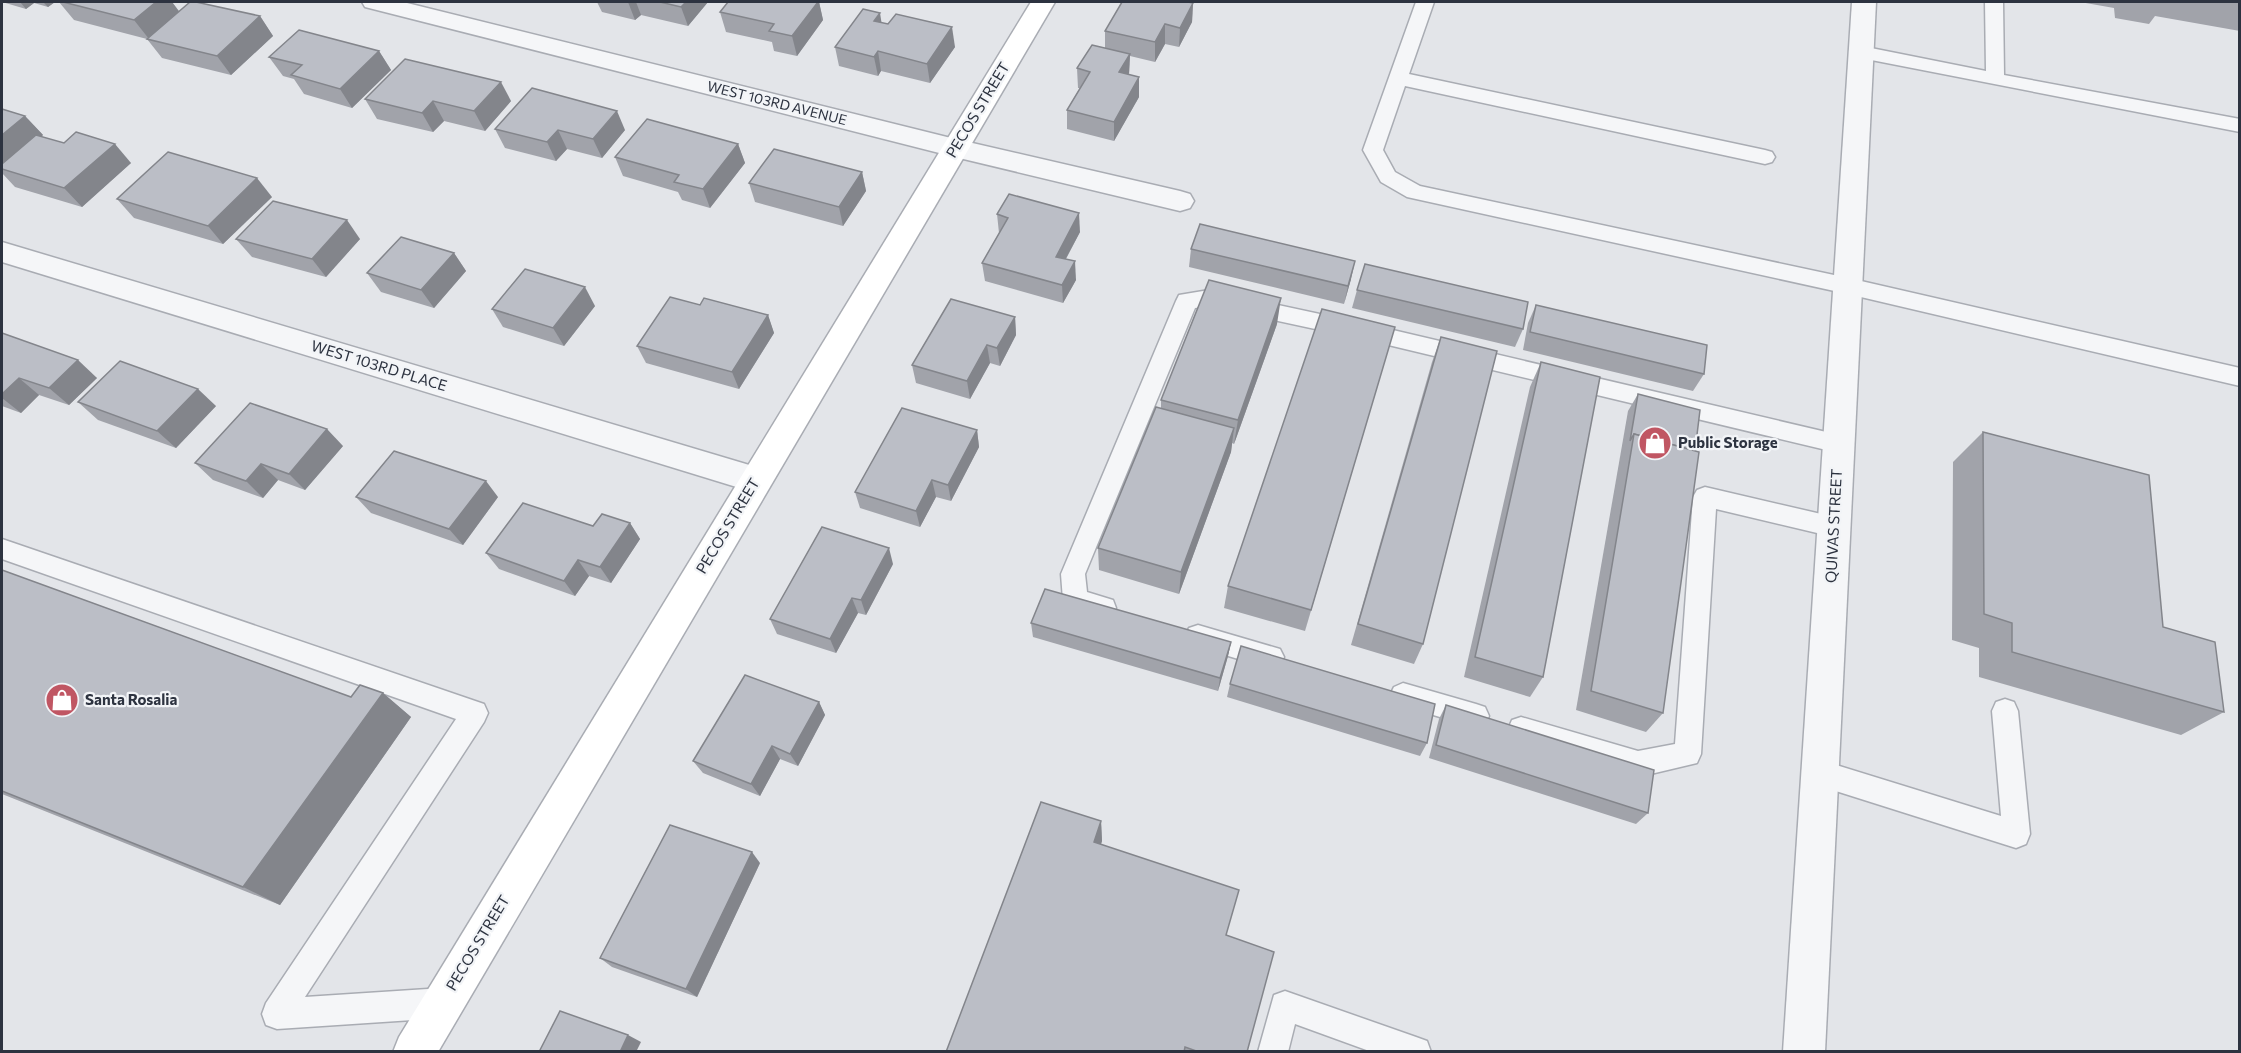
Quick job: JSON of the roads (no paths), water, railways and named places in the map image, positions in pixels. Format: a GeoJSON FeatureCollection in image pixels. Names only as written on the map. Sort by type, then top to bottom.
{"type":"FeatureCollection","features":[{"type":"Feature","properties":{"kind":"street","name":"WEST 103RD AVENUE"},"geometry":{"type":"LineString","coordinates":[[374,2],[955,148],[1180,201]]}},
{"type":"Feature","properties":{"kind":"street","name":"PECOS STREET"},"geometry":{"type":"LineString","coordinates":[[414,1052],[1043,2]]}},
{"type":"Feature","properties":{"kind":"street","name":"QUIVAS STREET"},"geometry":{"type":"LineString","coordinates":[[1804,1052],[1864,2]]}},
{"type":"Feature","properties":{"kind":"street","name":"WEST 103RD PLACE"},"geometry":{"type":"LineString","coordinates":[[2,252],[756,480]]}},
{"type":"Feature","properties":{"kind":"lane"},"geometry":{"type":"LineString","coordinates":[[1425,2],[1372,150],[1388,177],[1414,192],[1848,286],[2240,376]]}},
{"type":"Feature","properties":{"kind":"lane"},"geometry":{"type":"LineString","coordinates":[[1994,2],[1995,79]]}},
{"type":"Feature","properties":{"kind":"lane"},"geometry":{"type":"LineString","coordinates":[[1861,52],[2240,126]]}},
{"type":"Feature","properties":{"kind":"lane"},"geometry":{"type":"LineString","coordinates":[[1397,78],[1765,157]]}},
{"type":"Feature","properties":{"kind":"lane"},"geometry":{"type":"LineString","coordinates":[[1121,613],[1075,600],[1073,574],[1187,301],[1209,298],[1380,335],[1839,444]]}},
{"type":"Feature","properties":{"kind":"lane"},"geometry":{"type":"LineString","coordinates":[[1385,690],[1638,764],[1688,754],[1705,497],[1834,527]]}},
{"type":"Feature","properties":{"kind":"lane"},"geometry":{"type":"LineString","coordinates":[[2,549],[475,713],[277,1014],[443,1003]]}},
{"type":"Feature","properties":{"kind":"lane"},"geometry":{"type":"LineString","coordinates":[[1178,630],[1293,663]]}},
{"type":"Feature","properties":{"kind":"lane"},"geometry":{"type":"LineString","coordinates":[[1820,773],[2016,834],[2005,711]]}},
{"type":"Feature","properties":{"kind":"lane"},"geometry":{"type":"LineString","coordinates":[[1273,1052],[1285,1006],[1416,1052]]}},
{"type":"Feature","properties":{"kind":"place","name":"Public Storage"},"geometry":{"type":"Point","coordinates":[1655,443]}},
{"type":"Feature","properties":{"kind":"place","name":"Santa Rosalia"},"geometry":{"type":"Point","coordinates":[62,700]}}]}
